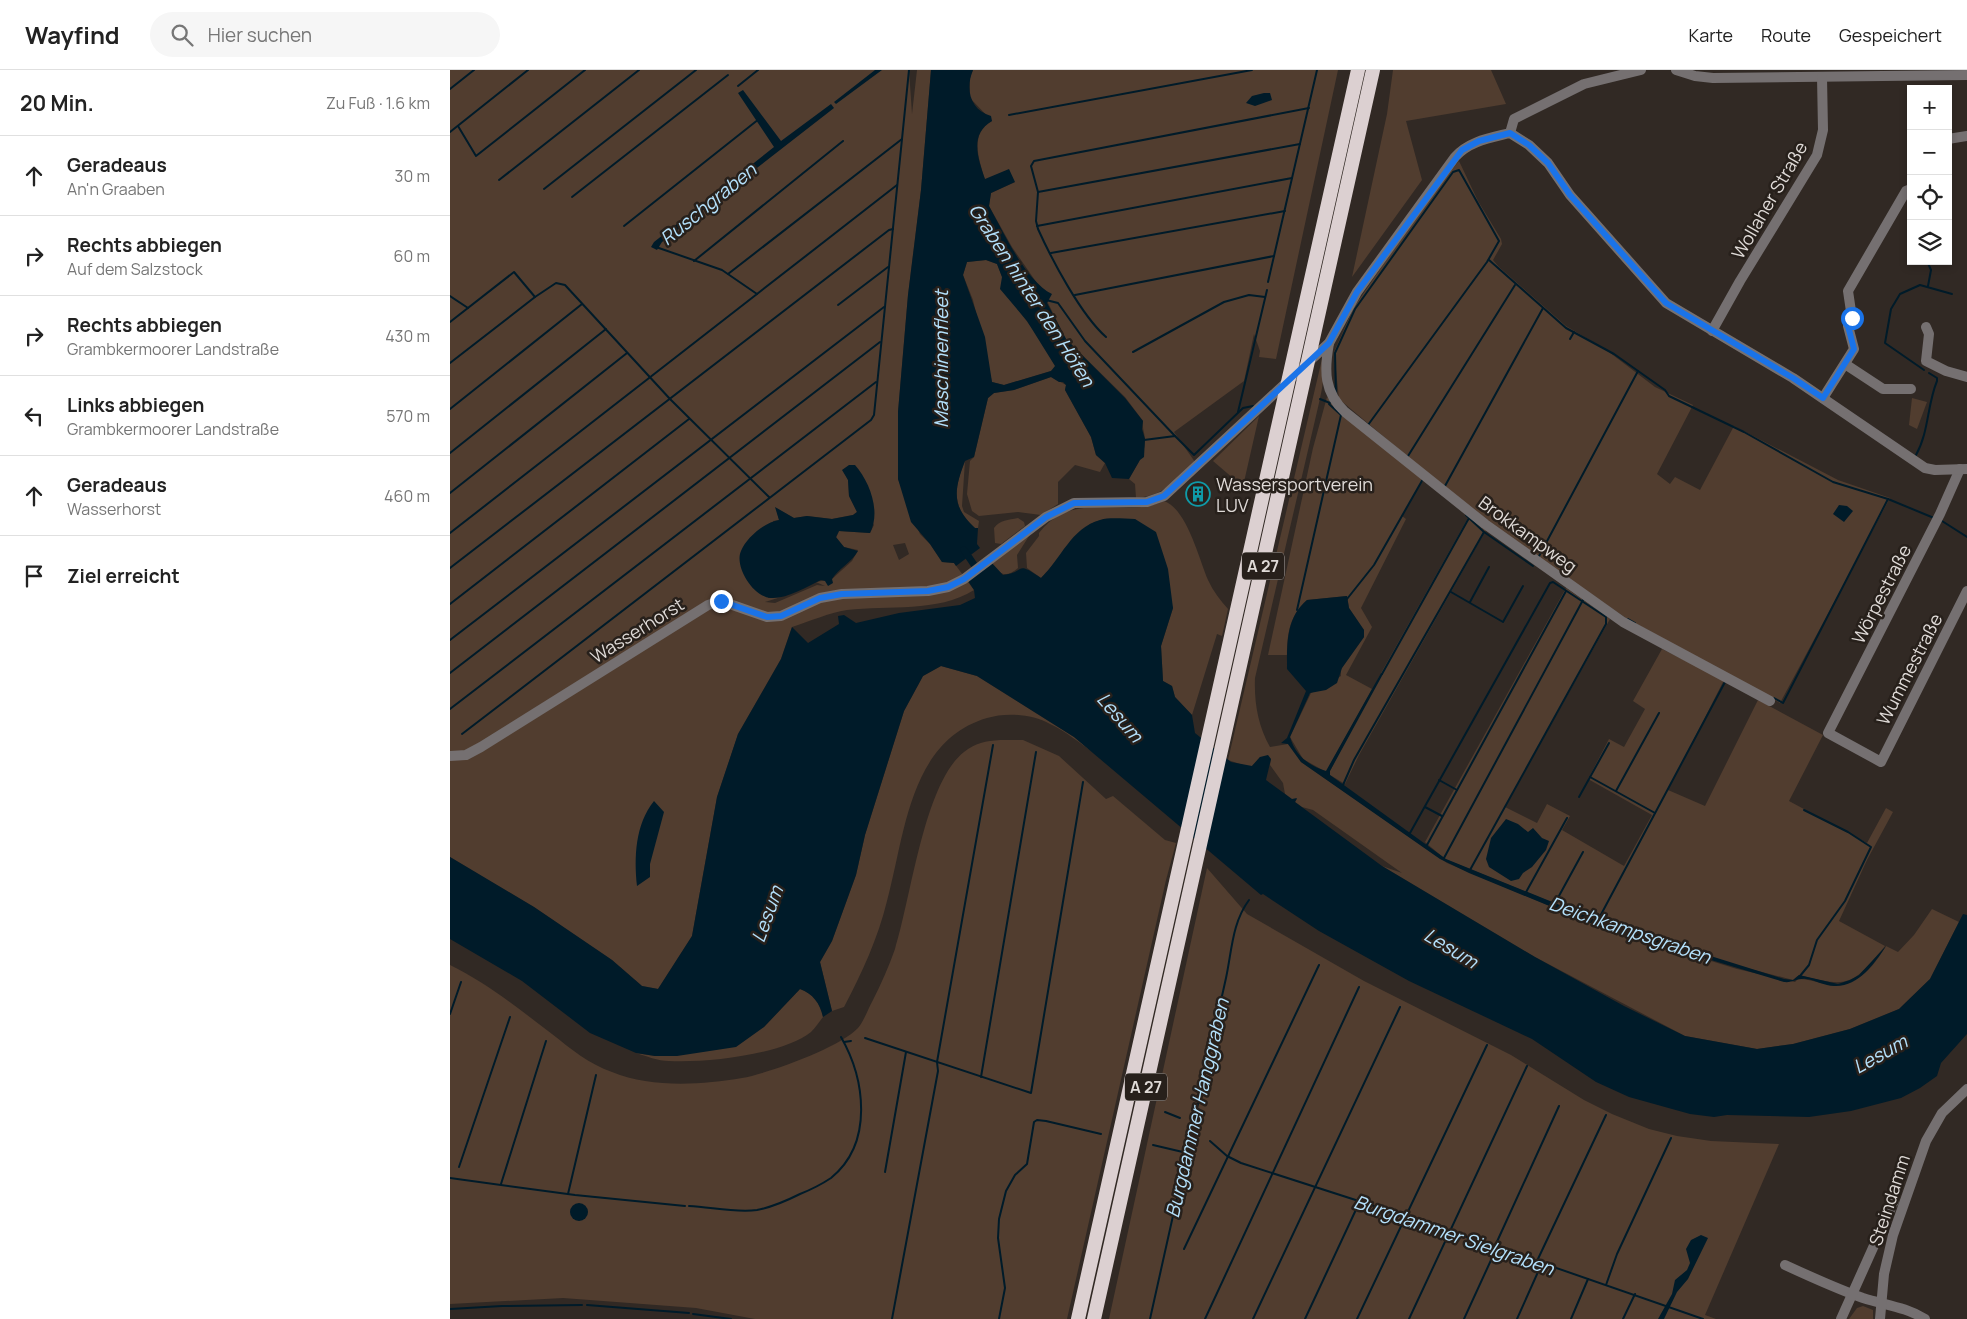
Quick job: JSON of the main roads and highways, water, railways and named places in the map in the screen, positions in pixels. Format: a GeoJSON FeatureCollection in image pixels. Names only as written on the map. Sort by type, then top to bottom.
{"type":"FeatureCollection","features":[{"type":"Feature","properties":{"kind":"highway","name":"A 27"},"geometry":{"type":"LineString","coordinates":[[1078,1319],[1358,70]]}},
{"type":"Feature","properties":{"kind":"highway","name":"A 27"},"geometry":{"type":"LineString","coordinates":[[1094,1319],[1314,342],[1373,70]]}},
{"type":"Feature","properties":{"kind":"water"},"geometry":{"type":"Polygon","coordinates":[[[875,70],[882,70],[836,104],[834,102],[875,70]]]}},
{"type":"Feature","properties":{"kind":"water"},"geometry":{"type":"Polygon","coordinates":[[[931,70],[973,70],[969,84],[971,98],[978,109],[991,116],[992,121],[980,133],[977,147],[985,179],[1009,169],[1015,182],[991,193],[989,206],[1024,267],[1042,287],[1052,294],[1047,303],[1066,339],[1125,398],[1143,421],[1142,429],[1145,439],[1144,457],[1140,460],[1129,479],[1112,478],[1105,463],[1096,455],[1091,437],[1065,390],[1066,385],[1063,382],[1059,382],[1051,377],[1014,390],[994,393],[988,398],[974,457],[965,461],[957,489],[958,505],[967,520],[975,528],[978,528],[977,544],[980,548],[956,566],[954,563],[942,562],[930,544],[911,522],[898,479],[898,412],[908,295],[921,190],[931,70]],[[986,260],[967,262],[963,275],[985,337],[992,382],[1004,385],[1051,371],[1055,366],[1027,321],[1000,289],[1002,277],[997,264],[986,260]]]}},
{"type":"Feature","properties":{"kind":"water"},"geometry":{"type":"Polygon","coordinates":[[[743,90],[781,141],[831,104],[834,108],[662,242],[657,250],[651,247],[654,242],[774,147],[738,93],[743,90]]]}},
{"type":"Feature","properties":{"kind":"water"},"geometry":{"type":"Polygon","coordinates":[[[1270,93],[1272,100],[1255,106],[1246,103],[1252,96],[1270,93]]]}},
{"type":"Feature","properties":{"kind":"water"},"geometry":{"type":"Polygon","coordinates":[[[849,465],[855,465],[865,480],[874,507],[873,525],[870,533],[839,531],[836,537],[844,547],[858,551],[835,575],[832,579],[833,583],[828,586],[825,581],[821,580],[796,592],[777,598],[764,596],[758,592],[747,580],[740,565],[743,546],[762,527],[779,520],[775,507],[794,518],[807,516],[832,519],[853,515],[857,512],[849,496],[848,480],[842,470],[849,465]]]}},
{"type":"Feature","properties":{"kind":"water"},"geometry":{"type":"Polygon","coordinates":[[[1839,505],[1847,506],[1853,511],[1844,522],[1833,514],[1839,505]]]}},
{"type":"Feature","properties":{"kind":"water","name":"Lesum"},"geometry":{"type":"Polygon","coordinates":[[[1108,519],[1135,519],[1156,532],[1168,569],[1173,608],[1161,646],[1163,681],[1172,686],[1175,697],[1192,715],[1195,733],[1231,762],[1252,766],[1260,757],[1268,755],[1271,759],[1266,780],[1292,799],[1297,798],[1295,802],[1382,866],[1535,957],[1624,1006],[1685,1036],[1757,1049],[1793,1044],[1850,1029],[1899,1009],[1930,979],[1963,914],[1967,915],[1967,1034],[1941,1063],[1937,1076],[1920,1088],[1901,1098],[1851,1111],[1809,1117],[1727,1115],[1714,1117],[1690,1114],[1629,1097],[1596,1082],[1532,1039],[1409,981],[1319,931],[1263,894],[1261,895],[1074,737],[977,676],[941,666],[923,676],[904,711],[865,835],[856,875],[832,941],[820,962],[832,1011],[823,1017],[820,1007],[815,1000],[800,989],[764,1027],[736,1047],[677,1056],[655,1056],[636,1053],[590,1033],[522,981],[450,939],[450,857],[534,907],[612,960],[642,986],[658,989],[692,936],[717,797],[738,734],[781,659],[792,627],[808,643],[839,624],[838,616],[844,615],[856,623],[899,613],[960,605],[975,598],[974,590],[968,581],[991,562],[1003,575],[1023,568],[1041,578],[1074,537],[1090,524],[1108,519]]]}},
{"type":"Feature","properties":{"kind":"water"},"geometry":{"type":"Polygon","coordinates":[[[1347,596],[1349,608],[1364,630],[1364,637],[1342,668],[1337,683],[1326,690],[1310,693],[1290,737],[1292,743],[1308,763],[1326,771],[1381,673],[1383,674],[1330,771],[1330,775],[1446,859],[1599,921],[1784,979],[1793,980],[1799,975],[1838,984],[1859,975],[1886,946],[1865,973],[1844,985],[1828,985],[1806,979],[1784,982],[1598,926],[1469,873],[1440,859],[1301,762],[1288,744],[1281,743],[1287,738],[1306,691],[1287,669],[1288,640],[1291,623],[1300,607],[1307,600],[1347,596]]]}},
{"type":"Feature","properties":{"kind":"water"},"geometry":{"type":"Polygon","coordinates":[[[654,801],[664,812],[650,864],[650,877],[637,886],[636,853],[639,831],[654,801]]]}},
{"type":"Feature","properties":{"kind":"water"},"geometry":{"type":"Polygon","coordinates":[[[1506,819],[1518,824],[1528,832],[1533,828],[1542,838],[1549,841],[1546,850],[1532,867],[1523,873],[1519,879],[1511,881],[1489,867],[1486,859],[1491,838],[1506,819]]]}},
{"type":"Feature","properties":{"kind":"water"},"geometry":{"type":"Polygon","coordinates":[[[579,1203],[585,1206],[588,1212],[585,1218],[579,1221],[573,1218],[570,1212],[573,1206],[579,1203]]]}},
{"type":"Feature","properties":{"kind":"water"},"geometry":{"type":"Polygon","coordinates":[[[1701,1235],[1708,1238],[1688,1279],[1677,1292],[1664,1319],[1658,1319],[1672,1294],[1675,1280],[1687,1270],[1690,1263],[1686,1249],[1691,1240],[1701,1235]]]}},
{"type":"Feature","properties":{"kind":"waterway"},"geometry":{"type":"LineString","coordinates":[[450,89],[474,70]]}},
{"type":"Feature","properties":{"kind":"waterway"},"geometry":{"type":"LineString","coordinates":[[450,132],[528,70]]}},
{"type":"Feature","properties":{"kind":"waterway"},"geometry":{"type":"LineString","coordinates":[[458,126],[476,156],[585,70]]}},
{"type":"Feature","properties":{"kind":"waterway"},"geometry":{"type":"LineString","coordinates":[[499,180],[639,70]]}},
{"type":"Feature","properties":{"kind":"waterway"},"geometry":{"type":"LineString","coordinates":[[544,189],[696,70]]}},
{"type":"Feature","properties":{"kind":"waterway"},"geometry":{"type":"LineString","coordinates":[[738,86],[758,70]]}},
{"type":"Feature","properties":{"kind":"waterway"},"geometry":{"type":"LineString","coordinates":[[462,734],[871,420],[874,415],[909,70]]}},
{"type":"Feature","properties":{"kind":"waterway"},"geometry":{"type":"LineString","coordinates":[[1009,115],[1252,70]]}},
{"type":"Feature","properties":{"kind":"waterway"},"geometry":{"type":"LineString","coordinates":[[1268,282],[1317,70]]}},
{"type":"Feature","properties":{"kind":"waterway"},"geometry":{"type":"LineString","coordinates":[[572,197],[728,75]]}},
{"type":"Feature","properties":{"kind":"waterway"},"geometry":{"type":"LineString","coordinates":[[1106,337],[1096,327],[1077,301],[1059,271],[1038,229],[1036,221],[1038,192],[1031,166],[1034,161],[1309,108]]}},
{"type":"Feature","properties":{"kind":"waterway"},"geometry":{"type":"LineString","coordinates":[[624,226],[759,119]]}},
{"type":"Feature","properties":{"kind":"waterway"},"geometry":{"type":"LineString","coordinates":[[728,274],[902,139]]}},
{"type":"Feature","properties":{"kind":"waterway"},"geometry":{"type":"LineString","coordinates":[[694,261],[843,141]]}},
{"type":"Feature","properties":{"kind":"waterway"},"geometry":{"type":"LineString","coordinates":[[1038,192],[1300,144]]}},
{"type":"Feature","properties":{"kind":"waterway","name":"Graben hinter den Höfen"},"geometry":{"type":"LineString","coordinates":[[1336,396],[1335,353],[1355,309],[1453,172],[1459,170],[1499,241],[1487,262],[1368,425]]}},
{"type":"Feature","properties":{"kind":"waterway"},"geometry":{"type":"LineString","coordinates":[[1037,226],[1292,178]]}},
{"type":"Feature","properties":{"kind":"waterway"},"geometry":{"type":"LineString","coordinates":[[757,294],[897,185]]}},
{"type":"Feature","properties":{"kind":"waterway"},"geometry":{"type":"LineString","coordinates":[[1051,253],[1285,211]]}},
{"type":"Feature","properties":{"kind":"waterway","name":"Ruschgraben"},"geometry":{"type":"LineString","coordinates":[[450,568],[889,230],[893,229]]}},
{"type":"Feature","properties":{"kind":"waterway","name":"Ruschgraben"},"geometry":{"type":"LineString","coordinates":[[450,533],[757,294],[722,270],[656,247]]}},
{"type":"Feature","properties":{"kind":"waterway"},"geometry":{"type":"LineString","coordinates":[[1075,295],[1274,256]]}},
{"type":"Feature","properties":{"kind":"waterway","name":"Graben hinter den Höfen"},"geometry":{"type":"LineString","coordinates":[[1489,260],[1566,328],[1614,354],[1665,390],[1669,396],[1744,432],[1833,482],[1888,499],[1934,518]]}},
{"type":"Feature","properties":{"kind":"waterway"},"geometry":{"type":"LineString","coordinates":[[1928,286],[1931,270],[1929,265]]}},
{"type":"Feature","properties":{"kind":"waterway"},"geometry":{"type":"LineString","coordinates":[[838,305],[888,267]]}},
{"type":"Feature","properties":{"kind":"waterway"},"geometry":{"type":"LineString","coordinates":[[450,322],[514,272],[535,297],[556,283],[565,285],[670,399],[769,497]]}},
{"type":"Feature","properties":{"kind":"waterway"},"geometry":{"type":"LineString","coordinates":[[1408,456],[1515,285]]}},
{"type":"Feature","properties":{"kind":"waterway"},"geometry":{"type":"LineString","coordinates":[[1924,370],[1885,343],[1891,309],[1900,294],[1920,285],[1952,294]]}},
{"type":"Feature","properties":{"kind":"waterway"},"geometry":{"type":"LineString","coordinates":[[1238,412],[1267,290]]}},
{"type":"Feature","properties":{"kind":"waterway"},"geometry":{"type":"LineString","coordinates":[[1133,352],[1224,302],[1249,295],[1265,297]]}},
{"type":"Feature","properties":{"kind":"waterway"},"geometry":{"type":"LineString","coordinates":[[450,296],[468,308]]}},
{"type":"Feature","properties":{"kind":"waterway"},"geometry":{"type":"LineString","coordinates":[[450,363],[535,297]]}},
{"type":"Feature","properties":{"kind":"waterway"},"geometry":{"type":"LineString","coordinates":[[1046,300],[1058,303],[1085,341],[1175,436]]}},
{"type":"Feature","properties":{"kind":"waterway"},"geometry":{"type":"LineString","coordinates":[[450,409],[582,304]]}},
{"type":"Feature","properties":{"kind":"waterway"},"geometry":{"type":"LineString","coordinates":[[450,640],[884,307]]}},
{"type":"Feature","properties":{"kind":"waterway"},"geometry":{"type":"LineString","coordinates":[[1445,486],[1543,308]]}},
{"type":"Feature","properties":{"kind":"waterway"},"geometry":{"type":"LineString","coordinates":[[450,453],[606,329]]}},
{"type":"Feature","properties":{"kind":"waterway","name":"Graben hinter den Höfen"},"geometry":{"type":"LineString","coordinates":[[1570,339],[1574,332]]}},
{"type":"Feature","properties":{"kind":"waterway"},"geometry":{"type":"LineString","coordinates":[[450,673],[880,342]]}},
{"type":"Feature","properties":{"kind":"waterway"},"geometry":{"type":"LineString","coordinates":[[450,493],[627,353]]}},
{"type":"Feature","properties":{"kind":"waterway"},"geometry":{"type":"LineString","coordinates":[[1538,558],[1638,371]]}},
{"type":"Feature","properties":{"kind":"waterway"},"geometry":{"type":"LineString","coordinates":[[1916,455],[1926,428],[1931,399],[1937,381],[1937,378],[1929,373]]}},
{"type":"Feature","properties":{"kind":"waterway"},"geometry":{"type":"LineString","coordinates":[[450,709],[876,382]]}},
{"type":"Feature","properties":{"kind":"waterway","name":"Graben hinter den Höfen"},"geometry":{"type":"LineString","coordinates":[[1320,399],[1330,403]]}},
{"type":"Feature","properties":{"kind":"waterway"},"geometry":{"type":"LineString","coordinates":[[1329,404],[1341,415]]}},
{"type":"Feature","properties":{"kind":"waterway","name":"Graben hinter den Höfen"},"geometry":{"type":"LineString","coordinates":[[1144,440],[1175,436],[1194,455],[1243,408],[1253,406]]}},
{"type":"Feature","properties":{"kind":"waterway"},"geometry":{"type":"LineString","coordinates":[[1297,610],[1341,415]]}},
{"type":"Feature","properties":{"kind":"waterway"},"geometry":{"type":"LineString","coordinates":[[450,604],[689,419]]}},
{"type":"Feature","properties":{"kind":"waterway"},"geometry":{"type":"LineString","coordinates":[[1347,599],[1374,565],[1423,479]]}},
{"type":"Feature","properties":{"kind":"waterway"},"geometry":{"type":"LineString","coordinates":[[1774,698],[1783,703],[1888,499]]}},
{"type":"Feature","properties":{"kind":"waterway"},"geometry":{"type":"LineString","coordinates":[[1382,674],[1469,518],[1466,515]]}},
{"type":"Feature","properties":{"kind":"waterway"},"geometry":{"type":"LineString","coordinates":[[1469,518],[1484,532],[1533,566]]}},
{"type":"Feature","properties":{"kind":"waterway","name":"Graben hinter den Höfen"},"geometry":{"type":"LineString","coordinates":[[1942,521],[1967,537]]}},
{"type":"Feature","properties":{"kind":"waterway"},"geometry":{"type":"LineString","coordinates":[[1343,785],[1354,760],[1484,532]]}},
{"type":"Feature","properties":{"kind":"waterway","name":"Maschinenfleet"},"geometry":{"type":"LineString","coordinates":[[964,550],[979,572]]}},
{"type":"Feature","properties":{"kind":"waterway"},"geometry":{"type":"LineString","coordinates":[[1470,602],[1489,567]]}},
{"type":"Feature","properties":{"kind":"waterway"},"geometry":{"type":"LineString","coordinates":[[1410,833],[1550,583],[1553,582],[1606,617],[1606,624],[1470,870]]}},
{"type":"Feature","properties":{"kind":"waterway"},"geometry":{"type":"LineString","coordinates":[[1451,592],[1503,622],[1523,586]]}},
{"type":"Feature","properties":{"kind":"waterway"},"geometry":{"type":"LineString","coordinates":[[1427,845],[1566,591]]}},
{"type":"Feature","properties":{"kind":"waterway"},"geometry":{"type":"LineString","coordinates":[[1444,858],[1583,600]]}},
{"type":"Feature","properties":{"kind":"waterway"},"geometry":{"type":"LineString","coordinates":[[1628,619],[1635,623]]}},
{"type":"Feature","properties":{"kind":"waterway"},"geometry":{"type":"LineString","coordinates":[[1597,922],[1725,682]]}},
{"type":"Feature","properties":{"kind":"waterway"},"geometry":{"type":"LineString","coordinates":[[1616,791],[1659,713]]}},
{"type":"Feature","properties":{"kind":"waterway"},"geometry":{"type":"LineString","coordinates":[[1579,797],[1609,743]]}},
{"type":"Feature","properties":{"kind":"waterway"},"geometry":{"type":"LineString","coordinates":[[892,1319],[938,1071],[937,1062],[993,745]]}},
{"type":"Feature","properties":{"kind":"waterway"},"geometry":{"type":"LineString","coordinates":[[981,1077],[1036,752]]}},
{"type":"Feature","properties":{"kind":"waterway"},"geometry":{"type":"LineString","coordinates":[[1590,777],[1655,813]]}},
{"type":"Feature","properties":{"kind":"waterway"},"geometry":{"type":"LineString","coordinates":[[1439,780],[1457,790]]}},
{"type":"Feature","properties":{"kind":"waterway"},"geometry":{"type":"LineString","coordinates":[[865,1038],[1031,1093],[1083,782]]}},
{"type":"Feature","properties":{"kind":"waterway"},"geometry":{"type":"LineString","coordinates":[[1425,807],[1442,816]]}},
{"type":"Feature","properties":{"kind":"waterway","name":"Deichkampsgraben"},"geometry":{"type":"LineString","coordinates":[[1800,976],[1809,965],[1817,940],[1845,901],[1871,847],[1848,832],[1804,810]]}},
{"type":"Feature","properties":{"kind":"waterway"},"geometry":{"type":"LineString","coordinates":[[1525,894],[1567,818]]}},
{"type":"Feature","properties":{"kind":"waterway"},"geometry":{"type":"LineString","coordinates":[[1554,905],[1583,852]]}},
{"type":"Feature","properties":{"kind":"waterway","name":"Burgdammer Hanggraben"},"geometry":{"type":"LineString","coordinates":[[1150,1319],[1226,978],[1233,937],[1239,918],[1249,900]]}},
{"type":"Feature","properties":{"kind":"waterway"},"geometry":{"type":"LineString","coordinates":[[1184,1249],[1319,965]]}},
{"type":"Feature","properties":{"kind":"waterway"},"geometry":{"type":"LineString","coordinates":[[450,1014],[461,982]]}},
{"type":"Feature","properties":{"kind":"waterway"},"geometry":{"type":"LineString","coordinates":[[1205,1319],[1359,987]]}},
{"type":"Feature","properties":{"kind":"waterway"},"geometry":{"type":"LineString","coordinates":[[1253,1319],[1400,1007]]}},
{"type":"Feature","properties":{"kind":"waterway"},"geometry":{"type":"LineString","coordinates":[[459,1167],[510,1017]]}},
{"type":"Feature","properties":{"kind":"waterway","name":"Burgdammer Sielgraben"},"geometry":{"type":"LineString","coordinates":[[689,1206],[740,1211],[757,1210],[812,1189],[831,1178],[845,1164],[854,1147],[859,1129],[861,1110],[856,1072],[841,1037]]}},
{"type":"Feature","properties":{"kind":"waterway"},"geometry":{"type":"LineString","coordinates":[[501,1184],[546,1041]]}},
{"type":"Feature","properties":{"kind":"waterway","name":"Burgdammer Sielgraben"},"geometry":{"type":"LineString","coordinates":[[844,1042],[851,1041]]}},
{"type":"Feature","properties":{"kind":"waterway"},"geometry":{"type":"LineString","coordinates":[[1357,1319],[1487,1045]]}},
{"type":"Feature","properties":{"kind":"waterway"},"geometry":{"type":"LineString","coordinates":[[885,1172],[906,1052]]}},
{"type":"Feature","properties":{"kind":"waterway"},"geometry":{"type":"LineString","coordinates":[[1409,1319],[1527,1066]]}},
{"type":"Feature","properties":{"kind":"waterway"},"geometry":{"type":"LineString","coordinates":[[568,1194],[596,1075]]}},
{"type":"Feature","properties":{"kind":"waterway"},"geometry":{"type":"LineString","coordinates":[[1495,1246],[1559,1106]]}},
{"type":"Feature","properties":{"kind":"waterway","name":"Burgdammer Sielgraben"},"geometry":{"type":"LineString","coordinates":[[1165,1112],[1180,1118]]}},
{"type":"Feature","properties":{"kind":"waterway"},"geometry":{"type":"LineString","coordinates":[[1537,1261],[1606,1115]]}},
{"type":"Feature","properties":{"kind":"waterway"},"geometry":{"type":"LineString","coordinates":[[999,1319],[1005,1288],[998,1238],[999,1219],[1006,1191],[1015,1175],[1027,1164],[1034,1122],[1037,1120],[1046,1121],[1101,1134]]}},
{"type":"Feature","properties":{"kind":"waterway"},"geometry":{"type":"LineString","coordinates":[[1606,1285],[1617,1254],[1671,1138]]}},
{"type":"Feature","properties":{"kind":"waterway","name":"Burgdammer Sielgraben"},"geometry":{"type":"LineString","coordinates":[[1210,1141],[1227,1156],[1241,1163],[1430,1224],[1703,1319]]}},
{"type":"Feature","properties":{"kind":"waterway"},"geometry":{"type":"LineString","coordinates":[[1153,1145],[1187,1153]]}},
{"type":"Feature","properties":{"kind":"waterway","name":"Burgdammer Sielgraben"},"geometry":{"type":"LineString","coordinates":[[450,1178],[575,1195],[685,1206]]}},
{"type":"Feature","properties":{"kind":"waterway"},"geometry":{"type":"LineString","coordinates":[[1305,1319],[1360,1201]]}},
{"type":"Feature","properties":{"kind":"waterway"},"geometry":{"type":"LineString","coordinates":[[1464,1319],[1497,1247]]}},
{"type":"Feature","properties":{"kind":"waterway"},"geometry":{"type":"LineString","coordinates":[[1517,1319],[1542,1263]]}},
{"type":"Feature","properties":{"kind":"waterway"},"geometry":{"type":"LineString","coordinates":[[1571,1319],[1588,1279]]}},
{"type":"Feature","properties":{"kind":"waterway"},"geometry":{"type":"LineString","coordinates":[[1623,1319],[1635,1294]]}},
{"type":"Feature","properties":{"kind":"waterway"},"geometry":{"type":"LineString","coordinates":[[450,1309],[582,1305]]}},
{"type":"Feature","properties":{"kind":"waterway"},"geometry":{"type":"LineString","coordinates":[[587,1305],[689,1313]]}},
{"type":"Feature","properties":{"kind":"waterway"},"geometry":{"type":"LineString","coordinates":[[693,1314],[731,1319]]}},
{"type":"Feature","properties":{"kind":"place","name":"Wassersportverein LUV"},"geometry":{"type":"Point","coordinates":[1198,494]}}]}
